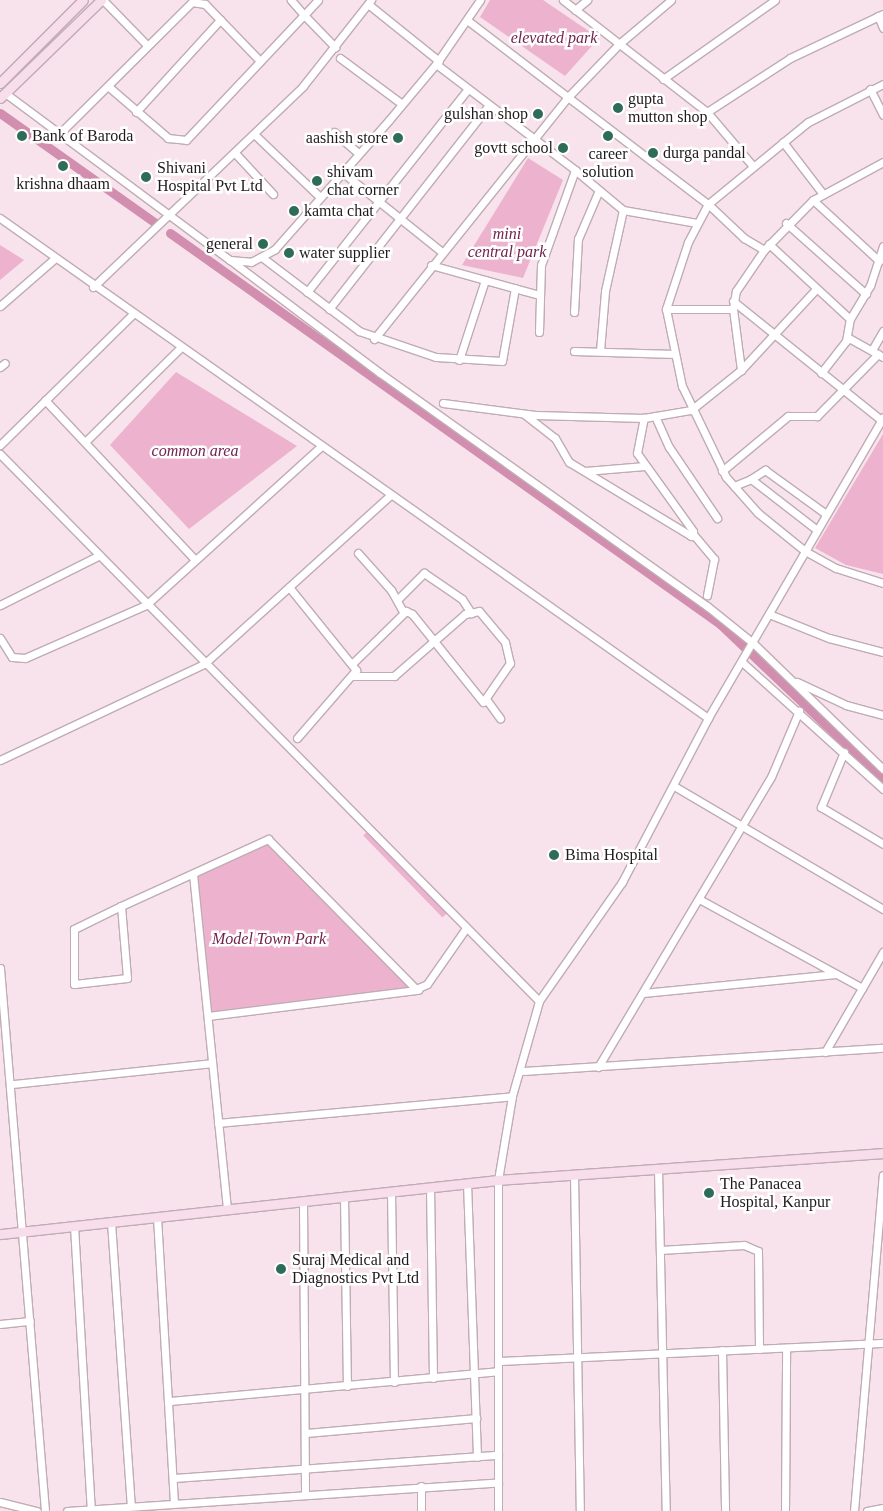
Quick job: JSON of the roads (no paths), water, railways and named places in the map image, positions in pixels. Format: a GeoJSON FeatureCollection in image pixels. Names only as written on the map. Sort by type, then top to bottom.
{"type":"FeatureCollection","features":[{"type":"Feature","properties":{"kind":"street"},"geometry":{"type":"LineString","coordinates":[[0,83],[83,0]]}},
{"type":"Feature","properties":{"kind":"street"},"geometry":{"type":"LineString","coordinates":[[146,44],[102,0],[2,95],[60,133],[173,214],[230,260],[752,644],[789,677],[883,769]]}},
{"type":"Feature","properties":{"kind":"street"},"geometry":{"type":"LineString","coordinates":[[291,0],[335,47]]}},
{"type":"Feature","properties":{"kind":"street"},"geometry":{"type":"LineString","coordinates":[[109,87],[168,138],[186,140],[318,0]]}},
{"type":"Feature","properties":{"kind":"street"},"geometry":{"type":"LineString","coordinates":[[230,260],[242,263],[263,258],[320,197],[438,62],[480,0]]}},
{"type":"Feature","properties":{"kind":"street"},"geometry":{"type":"LineString","coordinates":[[563,0],[662,79],[707,112],[752,165]]}},
{"type":"Feature","properties":{"kind":"street"},"geometry":{"type":"LineString","coordinates":[[575,10],[587,0]]}},
{"type":"Feature","properties":{"kind":"street"},"geometry":{"type":"LineString","coordinates":[[374,339],[431,265],[567,98],[619,44],[672,0]]}},
{"type":"Feature","properties":{"kind":"street"},"geometry":{"type":"LineString","coordinates":[[662,79],[776,0]]}},
{"type":"Feature","properties":{"kind":"street"},"geometry":{"type":"LineString","coordinates":[[60,133],[109,87],[146,44],[192,2],[205,4],[260,61]]}},
{"type":"Feature","properties":{"kind":"street"},"geometry":{"type":"LineString","coordinates":[[93,287],[173,214],[254,134],[335,47],[370,2],[488,106],[575,170],[623,210],[697,223]]}},
{"type":"Feature","properties":{"kind":"street"},"geometry":{"type":"LineString","coordinates":[[707,112],[790,58],[880,15],[883,28]]}},
{"type":"Feature","properties":{"kind":"street"},"geometry":{"type":"LineString","coordinates":[[136,112],[220,20]]}},
{"type":"Feature","properties":{"kind":"street"},"geometry":{"type":"LineString","coordinates":[[467,20],[708,204],[744,238],[767,247],[850,319]]}},
{"type":"Feature","properties":{"kind":"street"},"geometry":{"type":"LineString","coordinates":[[340,58],[402,104]]}},
{"type":"Feature","properties":{"kind":"street"},"geometry":{"type":"LineString","coordinates":[[883,84],[808,122],[752,165],[708,204],[697,223],[666,309],[675,354],[691,410],[722,471],[734,486],[805,551],[836,568],[883,582]]}},
{"type":"Feature","properties":{"kind":"street"},"geometry":{"type":"LineString","coordinates":[[307,292],[468,89]]}},
{"type":"Feature","properties":{"kind":"street"},"geometry":{"type":"LineString","coordinates":[[870,90],[883,114]]}},
{"type":"Feature","properties":{"kind":"street"},"geometry":{"type":"LineString","coordinates":[[329,308],[488,106]]}},
{"type":"Feature","properties":{"kind":"street"},"geometry":{"type":"LineString","coordinates":[[334,132],[358,153]]}},
{"type":"Feature","properties":{"kind":"street"},"geometry":{"type":"LineString","coordinates":[[254,134],[320,197]]}},
{"type":"Feature","properties":{"kind":"street"},"geometry":{"type":"LineString","coordinates":[[783,142],[823,194]]}},
{"type":"Feature","properties":{"kind":"street"},"geometry":{"type":"LineString","coordinates":[[235,153],[273,194]]}},
{"type":"Feature","properties":{"kind":"street"},"geometry":{"type":"LineString","coordinates":[[741,370],[733,305],[767,247],[786,223],[813,200],[883,162]]}},
{"type":"Feature","properties":{"kind":"street"},"geometry":{"type":"LineString","coordinates":[[539,332],[539,295],[546,243],[575,170]]}},
{"type":"Feature","properties":{"kind":"street"},"geometry":{"type":"LineString","coordinates":[[342,172],[442,252]]}},
{"type":"Feature","properties":{"kind":"street"},"geometry":{"type":"LineString","coordinates":[[574,312],[578,239],[599,190]]}},
{"type":"Feature","properties":{"kind":"street"},"geometry":{"type":"LineString","coordinates":[[813,200],[879,261]]}},
{"type":"Feature","properties":{"kind":"street"},"geometry":{"type":"LineString","coordinates":[[600,352],[605,291],[623,210]]}},
{"type":"Feature","properties":{"kind":"street"},"geometry":{"type":"LineString","coordinates":[[0,218],[93,287],[708,718]]}},
{"type":"Feature","properties":{"kind":"street"},"geometry":{"type":"LineString","coordinates":[[786,223],[866,294]]}},
{"type":"Feature","properties":{"kind":"street"},"geometry":{"type":"LineString","coordinates":[[822,373],[847,336],[850,319],[866,294],[883,246]]}},
{"type":"Feature","properties":{"kind":"street"},"geometry":{"type":"LineString","coordinates":[[263,258],[307,292],[374,339],[459,360],[502,361],[514,288]]}},
{"type":"Feature","properties":{"kind":"street"},"geometry":{"type":"LineString","coordinates":[[0,306],[54,259]]}},
{"type":"Feature","properties":{"kind":"street"},"geometry":{"type":"LineString","coordinates":[[431,265],[539,295]]}},
{"type":"Feature","properties":{"kind":"street"},"geometry":{"type":"LineString","coordinates":[[459,360],[485,280]]}},
{"type":"Feature","properties":{"kind":"street"},"geometry":{"type":"LineString","coordinates":[[443,403],[524,414],[644,418],[691,410],[741,370],[816,289]]}},
{"type":"Feature","properties":{"kind":"street"},"geometry":{"type":"LineString","coordinates":[[498,1511],[498,1180],[512,1096],[522,1071],[539,1001],[622,882],[708,718],[882,419],[843,392],[775,334],[733,305],[666,309]]}},
{"type":"Feature","properties":{"kind":"street"},"geometry":{"type":"LineString","coordinates":[[0,445],[133,314]]}},
{"type":"Feature","properties":{"kind":"street"},"geometry":{"type":"LineString","coordinates":[[722,471],[788,416],[814,418],[843,392],[877,354],[883,330]]}},
{"type":"Feature","properties":{"kind":"street"},"geometry":{"type":"LineString","coordinates":[[847,336],[877,354]]}},
{"type":"Feature","properties":{"kind":"street"},"geometry":{"type":"LineString","coordinates":[[86,441],[180,348]]}},
{"type":"Feature","properties":{"kind":"street"},"geometry":{"type":"LineString","coordinates":[[574,351],[675,354]]}},
{"type":"Feature","properties":{"kind":"street"},"geometry":{"type":"LineString","coordinates":[[45,400],[86,441],[195,560]]}},
{"type":"Feature","properties":{"kind":"street"},"geometry":{"type":"LineString","coordinates":[[524,414],[554,438],[564,459],[688,536],[693,534]]}},
{"type":"Feature","properties":{"kind":"street"},"geometry":{"type":"LineString","coordinates":[[655,416],[669,447],[717,518]]}},
{"type":"Feature","properties":{"kind":"street"},"geometry":{"type":"LineString","coordinates":[[644,418],[636,446],[645,466],[693,534],[714,559],[707,595]]}},
{"type":"Feature","properties":{"kind":"street"},"geometry":{"type":"LineString","coordinates":[[0,638],[12,657],[25,658],[146,605],[320,447]]}},
{"type":"Feature","properties":{"kind":"street"},"geometry":{"type":"LineString","coordinates":[[0,454],[204,664],[539,1001]]}},
{"type":"Feature","properties":{"kind":"street"},"geometry":{"type":"LineString","coordinates":[[584,471],[645,466]]}},
{"type":"Feature","properties":{"kind":"street"},"geometry":{"type":"LineString","coordinates":[[734,486],[751,479],[765,470],[826,514]]}},
{"type":"Feature","properties":{"kind":"street"},"geometry":{"type":"LineString","coordinates":[[751,479],[817,530]]}},
{"type":"Feature","properties":{"kind":"street"},"geometry":{"type":"LineString","coordinates":[[0,760],[204,664],[389,496]]}},
{"type":"Feature","properties":{"kind":"street"},"geometry":{"type":"LineString","coordinates":[[358,553],[398,598],[403,612]]}},
{"type":"Feature","properties":{"kind":"street"},"geometry":{"type":"LineString","coordinates":[[0,606],[98,556]]}},
{"type":"Feature","properties":{"kind":"street"},"geometry":{"type":"LineString","coordinates":[[398,598],[424,573],[462,599],[470,613]]}},
{"type":"Feature","properties":{"kind":"street"},"geometry":{"type":"LineString","coordinates":[[289,587],[354,662]]}},
{"type":"Feature","properties":{"kind":"street"},"geometry":{"type":"LineString","coordinates":[[353,676],[394,676],[434,641],[470,613],[479,611],[505,642],[510,663],[486,699],[483,702],[434,641],[412,614],[403,612]]}},
{"type":"Feature","properties":{"kind":"street"},"geometry":{"type":"LineString","coordinates":[[297,738],[353,676],[354,662],[403,612]]}},
{"type":"Feature","properties":{"kind":"street"},"geometry":{"type":"LineString","coordinates":[[769,614],[829,638],[883,652]]}},
{"type":"Feature","properties":{"kind":"street"},"geometry":{"type":"LineString","coordinates":[[742,662],[799,711],[883,789]]}},
{"type":"Feature","properties":{"kind":"street"},"geometry":{"type":"LineString","coordinates":[[789,677],[846,705],[883,715]]}},
{"type":"Feature","properties":{"kind":"street"},"geometry":{"type":"LineString","coordinates":[[486,699],[500,718]]}},
{"type":"Feature","properties":{"kind":"street"},"geometry":{"type":"LineString","coordinates":[[598,1067],[771,778],[799,711]]}},
{"type":"Feature","properties":{"kind":"street"},"geometry":{"type":"LineString","coordinates":[[844,752],[821,807],[883,844]]}},
{"type":"Feature","properties":{"kind":"street"},"geometry":{"type":"LineString","coordinates":[[674,786],[883,909]]}},
{"type":"Feature","properties":{"kind":"street"},"geometry":{"type":"LineString","coordinates":[[122,906],[128,978],[74,984],[74,929],[122,906],[268,840],[418,990]]}},
{"type":"Feature","properties":{"kind":"street"},"geometry":{"type":"LineString","coordinates":[[194,874],[227,1209]]}},
{"type":"Feature","properties":{"kind":"street"},"geometry":{"type":"LineString","coordinates":[[700,899],[862,988]]}},
{"type":"Feature","properties":{"kind":"street"},"geometry":{"type":"LineString","coordinates":[[208,1016],[418,990],[466,928]]}},
{"type":"Feature","properties":{"kind":"street"},"geometry":{"type":"LineString","coordinates":[[825,1052],[883,952]]}},
{"type":"Feature","properties":{"kind":"street"},"geometry":{"type":"LineString","coordinates":[[0,968],[13,1084],[45,1511]]}},
{"type":"Feature","properties":{"kind":"street"},"geometry":{"type":"LineString","coordinates":[[642,993],[836,974]]}},
{"type":"Feature","properties":{"kind":"street"},"geometry":{"type":"LineString","coordinates":[[522,1071],[883,1048]]}},
{"type":"Feature","properties":{"kind":"street"},"geometry":{"type":"LineString","coordinates":[[13,1084],[212,1063]]}},
{"type":"Feature","properties":{"kind":"street"},"geometry":{"type":"LineString","coordinates":[[218,1123],[512,1096]]}},
{"type":"Feature","properties":{"kind":"street"},"geometry":{"type":"LineString","coordinates":[[0,1234],[498,1180],[883,1153]]}},
{"type":"Feature","properties":{"kind":"street"},"geometry":{"type":"LineString","coordinates":[[658,1169],[666,1511]]}},
{"type":"Feature","properties":{"kind":"street"},"geometry":{"type":"LineString","coordinates":[[574,1175],[580,1511]]}},
{"type":"Feature","properties":{"kind":"street"},"geometry":{"type":"LineString","coordinates":[[854,1511],[869,1343],[879,1258],[883,1175]]}},
{"type":"Feature","properties":{"kind":"street"},"geometry":{"type":"LineString","coordinates":[[467,1183],[477,1457]]}},
{"type":"Feature","properties":{"kind":"street"},"geometry":{"type":"LineString","coordinates":[[430,1187],[433,1378]]}},
{"type":"Feature","properties":{"kind":"street"},"geometry":{"type":"LineString","coordinates":[[391,1192],[394,1382]]}},
{"type":"Feature","properties":{"kind":"street"},"geometry":{"type":"LineString","coordinates":[[344,1197],[347,1386]]}},
{"type":"Feature","properties":{"kind":"street"},"geometry":{"type":"LineString","coordinates":[[303,1201],[306,1493]]}},
{"type":"Feature","properties":{"kind":"street"},"geometry":{"type":"LineString","coordinates":[[157,1217],[170,1401],[174,1501]]}},
{"type":"Feature","properties":{"kind":"street"},"geometry":{"type":"LineString","coordinates":[[111,1222],[136,1507]]}},
{"type":"Feature","properties":{"kind":"street"},"geometry":{"type":"LineString","coordinates":[[74,1226],[90,1509]]}},
{"type":"Feature","properties":{"kind":"street"},"geometry":{"type":"LineString","coordinates":[[660,1250],[744,1246],[758,1251],[759,1349]]}},
{"type":"Feature","properties":{"kind":"street"},"geometry":{"type":"LineString","coordinates":[[0,1324],[30,1321]]}},
{"type":"Feature","properties":{"kind":"street"},"geometry":{"type":"LineString","coordinates":[[498,1361],[578,1355],[883,1343]]}},
{"type":"Feature","properties":{"kind":"street"},"geometry":{"type":"LineString","coordinates":[[785,1511],[786,1348]]}},
{"type":"Feature","properties":{"kind":"street"},"geometry":{"type":"LineString","coordinates":[[722,1350],[726,1511]]}},
{"type":"Feature","properties":{"kind":"street"},"geometry":{"type":"LineString","coordinates":[[170,1401],[498,1371]]}},
{"type":"Feature","properties":{"kind":"street"},"geometry":{"type":"LineString","coordinates":[[306,1433],[476,1418]]}},
{"type":"Feature","properties":{"kind":"street"},"geometry":{"type":"LineString","coordinates":[[174,1478],[306,1466],[498,1456]]}},
{"type":"Feature","properties":{"kind":"street"},"geometry":{"type":"LineString","coordinates":[[67,1511],[136,1507],[174,1501],[498,1482]]}},
{"type":"Feature","properties":{"kind":"street"},"geometry":{"type":"LineString","coordinates":[[421,1486],[421,1511]]}},
{"type":"Feature","properties":{"kind":"street"},"geometry":{"type":"LineString","coordinates":[[0,1502],[37,1511]]}},
{"type":"Feature","properties":{"kind":"street"},"geometry":{"type":"LineString","coordinates":[[867,1511],[883,1508]]}},
{"type":"Feature","properties":{"kind":"waterway"},"geometry":{"type":"LineString","coordinates":[[0,113],[157,224]]}},
{"type":"Feature","properties":{"kind":"waterway"},"geometry":{"type":"LineString","coordinates":[[170,233],[720,624],[883,779]]}},
{"type":"Feature","properties":{"kind":"place","name":"gupta mutton shop"},"geometry":{"type":"Point","coordinates":[618,108]}},
{"type":"Feature","properties":{"kind":"place","name":"gulshan shop"},"geometry":{"type":"Point","coordinates":[538,114]}},
{"type":"Feature","properties":{"kind":"place","name":"Bank of Baroda"},"geometry":{"type":"Point","coordinates":[22,136]}},
{"type":"Feature","properties":{"kind":"place","name":"career solution"},"geometry":{"type":"Point","coordinates":[608,136]}},
{"type":"Feature","properties":{"kind":"place","name":"aashish store"},"geometry":{"type":"Point","coordinates":[398,138]}},
{"type":"Feature","properties":{"kind":"place","name":"govtt school"},"geometry":{"type":"Point","coordinates":[563,148]}},
{"type":"Feature","properties":{"kind":"place","name":"durga pandal"},"geometry":{"type":"Point","coordinates":[653,153]}},
{"type":"Feature","properties":{"kind":"place","name":"krishna dhaam"},"geometry":{"type":"Point","coordinates":[63,166]}},
{"type":"Feature","properties":{"kind":"place","name":"Shivani Hospital Pvt Ltd"},"geometry":{"type":"Point","coordinates":[146,177]}},
{"type":"Feature","properties":{"kind":"place","name":"shivam chat corner"},"geometry":{"type":"Point","coordinates":[317,181]}},
{"type":"Feature","properties":{"kind":"place","name":"kamta chat"},"geometry":{"type":"Point","coordinates":[294,211]}},
{"type":"Feature","properties":{"kind":"place","name":"general"},"geometry":{"type":"Point","coordinates":[263,244]}},
{"type":"Feature","properties":{"kind":"place","name":"water supplier"},"geometry":{"type":"Point","coordinates":[289,253]}},
{"type":"Feature","properties":{"kind":"place","name":"Bima Hospital"},"geometry":{"type":"Point","coordinates":[554,855]}},
{"type":"Feature","properties":{"kind":"place","name":"The Panacea Hospital, Kanpur"},"geometry":{"type":"Point","coordinates":[709,1193]}},
{"type":"Feature","properties":{"kind":"place","name":"Suraj Medical and Diagnostics Pvt Ltd"},"geometry":{"type":"Point","coordinates":[281,1269]}},
{"type":"Feature","properties":{"kind":"park label","name":"elevated park"},"geometry":{"type":"Point","coordinates":[554,38]}},
{"type":"Feature","properties":{"kind":"park label","name":"mini central park"},"geometry":{"type":"Point","coordinates":[507,243]}},
{"type":"Feature","properties":{"kind":"park label","name":"common area"},"geometry":{"type":"Point","coordinates":[195,451]}},
{"type":"Feature","properties":{"kind":"park label","name":"Model Town Park"},"geometry":{"type":"Point","coordinates":[269,939]}}]}
